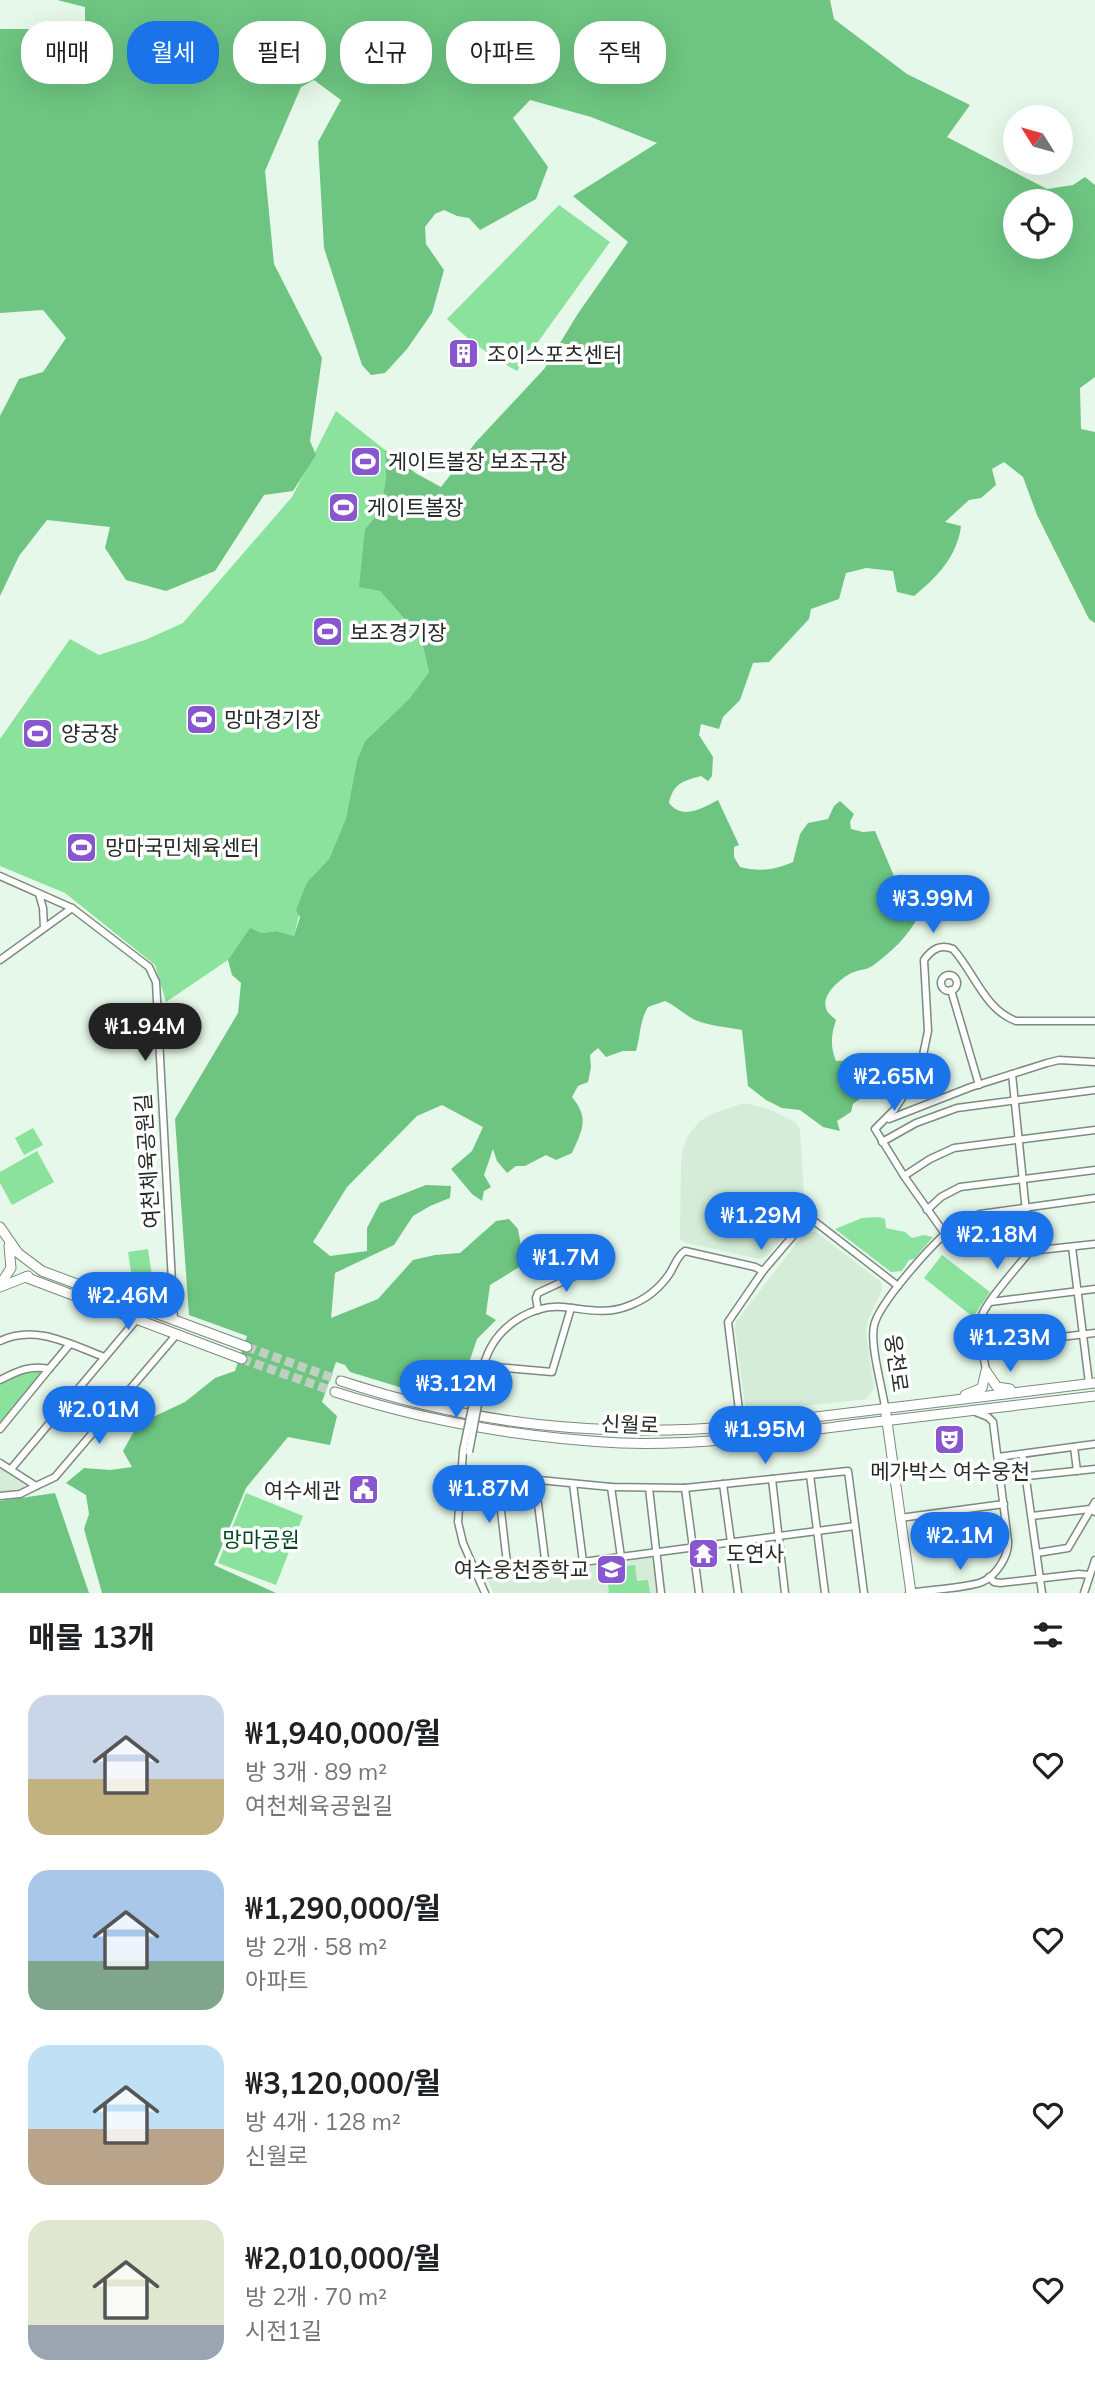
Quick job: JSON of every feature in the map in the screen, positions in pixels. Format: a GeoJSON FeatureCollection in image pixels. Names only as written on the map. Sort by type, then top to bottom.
{"type":"FeatureCollection","features":[{"type":"Feature","properties":{"kind":"street","name":"여천체육공원길"},"geometry":{"type":"LineString","coordinates":[[0,876],[72,908],[149,967],[156,982],[174,1320]]}},
{"type":"Feature","properties":{"kind":"street"},"geometry":{"type":"LineString","coordinates":[[39,894],[43,904],[44,928]]}},
{"type":"Feature","properties":{"kind":"street"},"geometry":{"type":"LineString","coordinates":[[0,960],[72,908]]}},
{"type":"Feature","properties":{"kind":"street"},"geometry":{"type":"LineString","coordinates":[[945,1234],[881,1142],[875,1129],[894,1110],[915,1078],[926,1045],[928,1031],[924,960],[942,946],[956,952],[994,1007],[1006,1018],[1020,1023],[1095,1021]]}},
{"type":"Feature","properties":{"kind":"street"},"geometry":{"type":"LineString","coordinates":[[951,990],[979,1085]]}},
{"type":"Feature","properties":{"kind":"street"},"geometry":{"type":"LineString","coordinates":[[884,1121],[979,1085],[1059,1060],[1095,1062]]}},
{"type":"Feature","properties":{"kind":"street"},"geometry":{"type":"LineString","coordinates":[[949,1401],[982,1388],[986,1371],[980,1320],[990,1302],[1030,1251],[1012,1074]]}},
{"type":"Feature","properties":{"kind":"street"},"geometry":{"type":"LineString","coordinates":[[881,1142],[936,1114],[957,1108],[1095,1090]]}},
{"type":"Feature","properties":{"kind":"street"},"geometry":{"type":"LineString","coordinates":[[905,1094],[905,1105],[915,1109]]}},
{"type":"Feature","properties":{"kind":"street"},"geometry":{"type":"LineString","coordinates":[[904,1176],[930,1158],[954,1148],[1095,1130]]}},
{"type":"Feature","properties":{"kind":"street"},"geometry":{"type":"LineString","coordinates":[[927,1210],[941,1197],[960,1187],[1095,1170]]}},
{"type":"Feature","properties":{"kind":"street","name":"웅천로"},"geometry":{"type":"LineString","coordinates":[[909,1593],[873,1330],[880,1311],[898,1286],[945,1234],[971,1217],[1095,1198]]}},
{"type":"Feature","properties":{"kind":"street"},"geometry":{"type":"LineString","coordinates":[[741,1426],[728,1321],[763,1271],[809,1217],[898,1286]]}},
{"type":"Feature","properties":{"kind":"street"},"geometry":{"type":"LineString","coordinates":[[1,1228],[15,1250],[33,1267],[247,1347]]}},
{"type":"Feature","properties":{"kind":"street"},"geometry":{"type":"LineString","coordinates":[[0,1286],[12,1264],[8,1241]]}},
{"type":"Feature","properties":{"kind":"street"},"geometry":{"type":"LineString","coordinates":[[1030,1251],[1095,1244]]}},
{"type":"Feature","properties":{"kind":"street"},"geometry":{"type":"LineString","coordinates":[[1072,1247],[1092,1383]]}},
{"type":"Feature","properties":{"kind":"street"},"geometry":{"type":"LineString","coordinates":[[485,1593],[463,1543],[457,1522],[466,1452],[481,1375],[491,1347],[500,1334],[514,1322],[538,1310],[554,1307],[606,1311],[637,1302],[664,1281],[685,1251],[763,1271]]}},
{"type":"Feature","properties":{"kind":"street"},"geometry":{"type":"LineString","coordinates":[[538,1310],[538,1293],[583,1272]]}},
{"type":"Feature","properties":{"kind":"street"},"geometry":{"type":"LineString","coordinates":[[0,1286],[34,1275],[52,1276]]}},
{"type":"Feature","properties":{"kind":"street"},"geometry":{"type":"LineString","coordinates":[[25,1277],[242,1359]]}},
{"type":"Feature","properties":{"kind":"street"},"geometry":{"type":"LineString","coordinates":[[990,1302],[1095,1289]]}},
{"type":"Feature","properties":{"kind":"street"},"geometry":{"type":"LineString","coordinates":[[484,1366],[552,1372],[571,1308]]}},
{"type":"Feature","properties":{"kind":"street"},"geometry":{"type":"LineString","coordinates":[[11,1469],[137,1319]]}},
{"type":"Feature","properties":{"kind":"street"},"geometry":{"type":"LineString","coordinates":[[0,1332],[2,1340],[13,1335],[33,1333],[104,1357]]}},
{"type":"Feature","properties":{"kind":"street"},"geometry":{"type":"LineString","coordinates":[[983,1346],[1095,1333]]}},
{"type":"Feature","properties":{"kind":"street"},"geometry":{"type":"LineString","coordinates":[[0,1496],[20,1494],[55,1477],[177,1334]]}},
{"type":"Feature","properties":{"kind":"street"},"geometry":{"type":"LineString","coordinates":[[0,1429],[70,1344]]}},
{"type":"Feature","properties":{"kind":"street"},"geometry":{"type":"LineString","coordinates":[[0,1380],[22,1369],[38,1367],[49,1370]]}},
{"type":"Feature","properties":{"kind":"street"},"geometry":{"type":"LineString","coordinates":[[986,1371],[997,1387],[1026,1391]]}},
{"type":"Feature","properties":{"kind":"street","name":"신월로"},"geometry":{"type":"LineString","coordinates":[[341,1381],[417,1404],[536,1426],[621,1432],[741,1426],[1092,1383]]}},
{"type":"Feature","properties":{"kind":"street","name":"신월로"},"geometry":{"type":"LineString","coordinates":[[335,1392],[380,1406],[485,1429],[622,1443],[742,1439],[1095,1396]]}},
{"type":"Feature","properties":{"kind":"street"},"geometry":{"type":"LineString","coordinates":[[909,1593],[981,1583],[999,1566],[1008,1549],[993,1422],[973,1411]]}},
{"type":"Feature","properties":{"kind":"street"},"geometry":{"type":"LineString","coordinates":[[998,1457],[1095,1444]]}},
{"type":"Feature","properties":{"kind":"street"},"geometry":{"type":"LineString","coordinates":[[1074,1447],[1077,1471]]}},
{"type":"Feature","properties":{"kind":"street"},"geometry":{"type":"LineString","coordinates":[[1023,1458],[1042,1593]]}},
{"type":"Feature","properties":{"kind":"street"},"geometry":{"type":"LineString","coordinates":[[0,1463],[36,1486]]}},
{"type":"Feature","properties":{"kind":"street"},"geometry":{"type":"LineString","coordinates":[[1027,1476],[1095,1469]]}},
{"type":"Feature","properties":{"kind":"street"},"geometry":{"type":"LineString","coordinates":[[508,1572],[497,1476],[611,1487],[685,1488],[848,1471],[864,1593]]}},
{"type":"Feature","properties":{"kind":"street"},"geometry":{"type":"LineString","coordinates":[[810,1475],[825,1593]]}},
{"type":"Feature","properties":{"kind":"street"},"geometry":{"type":"LineString","coordinates":[[772,1479],[785,1593]]}},
{"type":"Feature","properties":{"kind":"street"},"geometry":{"type":"LineString","coordinates":[[535,1480],[546,1567]]}},
{"type":"Feature","properties":{"kind":"street"},"geometry":{"type":"LineString","coordinates":[[573,1484],[583,1562]]}},
{"type":"Feature","properties":{"kind":"street"},"geometry":{"type":"LineString","coordinates":[[723,1484],[738,1593]]}},
{"type":"Feature","properties":{"kind":"street"},"geometry":{"type":"LineString","coordinates":[[611,1487],[621,1557]]}},
{"type":"Feature","properties":{"kind":"street"},"geometry":{"type":"LineString","coordinates":[[649,1488],[661,1593]]}},
{"type":"Feature","properties":{"kind":"street"},"geometry":{"type":"LineString","coordinates":[[685,1488],[699,1593]]}},
{"type":"Feature","properties":{"kind":"street"},"geometry":{"type":"LineString","coordinates":[[1037,1553],[1068,1548],[1093,1510],[1095,1502]]}},
{"type":"Feature","properties":{"kind":"street"},"geometry":{"type":"LineString","coordinates":[[900,1518],[1004,1504]]}},
{"type":"Feature","properties":{"kind":"street"},"geometry":{"type":"LineString","coordinates":[[1032,1516],[1093,1510]]}},
{"type":"Feature","properties":{"kind":"street"},"geometry":{"type":"LineString","coordinates":[[477,1576],[855,1526]]}},
{"type":"Feature","properties":{"kind":"street"},"geometry":{"type":"LineString","coordinates":[[1084,1593],[1095,1560]]}},
{"type":"Feature","properties":{"kind":"street"},"geometry":{"type":"LineString","coordinates":[[989,1577],[1000,1583],[1089,1575]]}},
{"type":"Feature","properties":{"kind":"shaded area"},"geometry":{"type":"Polygon","coordinates":[[[744,1103],[769,1109],[795,1122],[800,1130],[805,1210],[767,1256],[759,1259],[684,1242],[680,1238],[683,1147],[700,1121],[714,1113],[744,1103]]]}},
{"type":"Feature","properties":{"kind":"shaded area"},"geometry":{"type":"Polygon","coordinates":[[[805,1232],[816,1232],[881,1282],[882,1290],[868,1319],[866,1332],[874,1389],[866,1399],[753,1412],[745,1405],[736,1322],[805,1232]]]}},
{"type":"Feature","properties":{"kind":"shaded area"},"geometry":{"type":"Polygon","coordinates":[[[0,1467],[25,1482],[24,1488],[0,1492],[0,1467]]]}},
{"type":"Feature","properties":{"kind":"shaded area","name":"여수웅천중학교"},"geometry":{"type":"Polygon","coordinates":[[[652,1557],[657,1593],[494,1593],[488,1581],[652,1557]]]}},
{"type":"Feature","properties":{"kind":"green space"},"geometry":{"type":"Polygon","coordinates":[[[57,0],[830,0],[834,19],[907,74],[970,105],[947,137],[1003,166],[1003,175],[1020,175],[1047,189],[1073,185],[1085,177],[1095,185],[1095,377],[1080,388],[1081,429],[1095,432],[1095,623],[1089,619],[1037,515],[1023,477],[1004,462],[992,469],[996,485],[981,498],[969,500],[945,522],[961,526],[955,547],[945,566],[914,596],[897,592],[893,571],[866,568],[846,573],[839,599],[811,609],[809,619],[769,662],[753,663],[740,700],[723,717],[719,729],[701,724],[699,735],[713,757],[712,776],[708,781],[701,776],[679,784],[669,803],[686,812],[718,800],[739,845],[734,847],[734,857],[740,867],[747,869],[767,869],[793,862],[800,834],[808,823],[828,819],[834,806],[840,801],[854,814],[850,822],[851,829],[875,831],[899,888],[911,899],[918,916],[905,936],[887,954],[870,967],[844,977],[834,986],[825,1003],[827,1010],[836,1020],[832,1040],[836,1061],[869,1057],[876,1060],[876,1071],[868,1079],[866,1094],[853,1104],[851,1112],[837,1121],[840,1131],[823,1127],[800,1110],[782,1108],[748,1086],[742,1030],[695,1020],[665,1001],[648,1007],[636,1051],[623,1051],[606,1057],[598,1048],[590,1055],[588,1082],[578,1086],[572,1097],[583,1118],[572,1153],[556,1160],[546,1155],[525,1166],[516,1166],[507,1173],[497,1161],[493,1149],[484,1175],[491,1187],[484,1191],[482,1201],[472,1194],[451,1169],[472,1151],[483,1127],[442,1105],[417,1116],[347,1187],[313,1242],[330,1256],[367,1251],[367,1228],[380,1203],[426,1185],[451,1186],[450,1198],[413,1216],[394,1245],[335,1273],[331,1318],[378,1299],[413,1260],[460,1253],[496,1221],[509,1219],[518,1229],[524,1264],[490,1285],[486,1314],[496,1320],[477,1339],[455,1404],[350,1372],[345,1365],[336,1362],[322,1402],[337,1416],[330,1445],[288,1437],[246,1488],[214,1565],[276,1593],[102,1593],[84,1529],[89,1514],[86,1495],[66,1483],[84,1468],[110,1470],[132,1467],[123,1451],[138,1424],[185,1402],[215,1378],[235,1371],[247,1336],[189,1315],[175,1119],[238,1013],[241,983],[232,975],[228,960],[250,928],[262,933],[276,931],[294,936],[300,917],[296,910],[307,882],[329,859],[346,818],[357,760],[365,741],[409,699],[429,672],[421,638],[380,591],[359,587],[365,529],[381,510],[386,476],[385,450],[417,474],[441,487],[476,442],[545,368],[577,315],[628,242],[573,196],[657,143],[591,117],[530,100],[513,118],[548,167],[536,199],[480,230],[469,218],[444,210],[435,214],[425,227],[426,244],[444,270],[432,313],[407,349],[385,373],[371,375],[362,365],[324,248],[318,142],[341,100],[319,84],[326,84],[326,21],[233,21],[233,84],[307,84],[301,87],[265,171],[274,264],[322,358],[310,441],[316,455],[293,491],[264,495],[215,571],[166,591],[126,580],[105,548],[110,527],[47,520],[19,556],[0,596],[0,416],[19,379],[43,372],[66,338],[43,310],[0,313],[0,29],[21,29],[21,84],[113,84],[113,21],[85,21],[85,7],[57,0]]]}},
{"type":"Feature","properties":{"kind":"green space"},"geometry":{"type":"Polygon","coordinates":[[[559,205],[610,242],[517,371],[480,348],[447,319],[559,205]]]}},
{"type":"Feature","properties":{"kind":"green space","name":"망마경기장"},"geometry":{"type":"Polygon","coordinates":[[[336,411],[385,450],[386,476],[381,510],[365,529],[380,591],[421,638],[429,672],[409,699],[365,741],[357,760],[346,818],[329,859],[307,882],[294,936],[276,931],[262,933],[250,929],[228,960],[166,1002],[155,965],[65,893],[0,866],[0,739],[70,639],[99,655],[145,640],[183,623],[292,497],[336,411]]]}},
{"type":"Feature","properties":{"kind":"green space"},"geometry":{"type":"Polygon","coordinates":[[[33,1128],[43,1145],[24,1155],[15,1138],[33,1128]]]}},
{"type":"Feature","properties":{"kind":"green space"},"geometry":{"type":"Polygon","coordinates":[[[37,1151],[54,1182],[12,1205],[0,1183],[0,1172],[37,1151]]]}},
{"type":"Feature","properties":{"kind":"green space"},"geometry":{"type":"Polygon","coordinates":[[[862,1218],[885,1219],[886,1228],[905,1232],[912,1238],[924,1235],[933,1237],[914,1259],[909,1260],[902,1271],[891,1272],[835,1229],[862,1218]]]}},
{"type":"Feature","properties":{"kind":"green space"},"geometry":{"type":"Polygon","coordinates":[[[148,1249],[154,1289],[134,1292],[128,1252],[148,1249]]]}},
{"type":"Feature","properties":{"kind":"green space"},"geometry":{"type":"Polygon","coordinates":[[[942,1255],[990,1292],[973,1317],[924,1278],[942,1255]]]}},
{"type":"Feature","properties":{"kind":"green space"},"geometry":{"type":"Polygon","coordinates":[[[36,1370],[40,1371],[40,1375],[0,1422],[0,1384],[36,1370]]]}},
{"type":"Feature","properties":{"kind":"green space"},"geometry":{"type":"Polygon","coordinates":[[[55,1493],[89,1593],[0,1593],[0,1501],[55,1493]]]}},
{"type":"Feature","properties":{"kind":"green space","name":"망마공원"},"geometry":{"type":"Polygon","coordinates":[[[246,1493],[303,1516],[276,1585],[218,1563],[246,1493]]]}},
{"type":"Feature","properties":{"kind":"green space"},"geometry":{"type":"Polygon","coordinates":[[[635,1565],[637,1581],[648,1580],[650,1593],[609,1593],[606,1568],[635,1565]]]}},
{"type":"Feature","properties":{"kind":"tunnel"},"geometry":{"type":"LineString","coordinates":[[247,1347],[341,1381]]}},
{"type":"Feature","properties":{"kind":"tunnel"},"geometry":{"type":"LineString","coordinates":[[242,1359],[335,1392]]}},
{"type":"Feature","properties":{"kind":"place","name":"조이스포츠센터"},"geometry":{"type":"Point","coordinates":[464,354]}},
{"type":"Feature","properties":{"kind":"place","name":"게이트볼장 보조구장"},"geometry":{"type":"Point","coordinates":[365,461]}},
{"type":"Feature","properties":{"kind":"place","name":"게이트볼장"},"geometry":{"type":"Point","coordinates":[344,507]}},
{"type":"Feature","properties":{"kind":"place","name":"보조경기장"},"geometry":{"type":"Point","coordinates":[327,632]}},
{"type":"Feature","properties":{"kind":"place","name":"망마경기장"},"geometry":{"type":"Point","coordinates":[201,719]}},
{"type":"Feature","properties":{"kind":"place","name":"양궁장"},"geometry":{"type":"Point","coordinates":[38,733]}},
{"type":"Feature","properties":{"kind":"place","name":"망마국민체육센터"},"geometry":{"type":"Point","coordinates":[82,847]}},
{"type":"Feature","properties":{"kind":"place","name":"메가박스 여수웅천"},"geometry":{"type":"Point","coordinates":[950,1439]}},
{"type":"Feature","properties":{"kind":"place","name":"여수세관"},"geometry":{"type":"Point","coordinates":[364,1490]}},
{"type":"Feature","properties":{"kind":"place","name":"도연사"},"geometry":{"type":"Point","coordinates":[703,1553]}},
{"type":"Feature","properties":{"kind":"place","name":"여수웅천중학교"},"geometry":{"type":"Point","coordinates":[612,1569]}}]}
